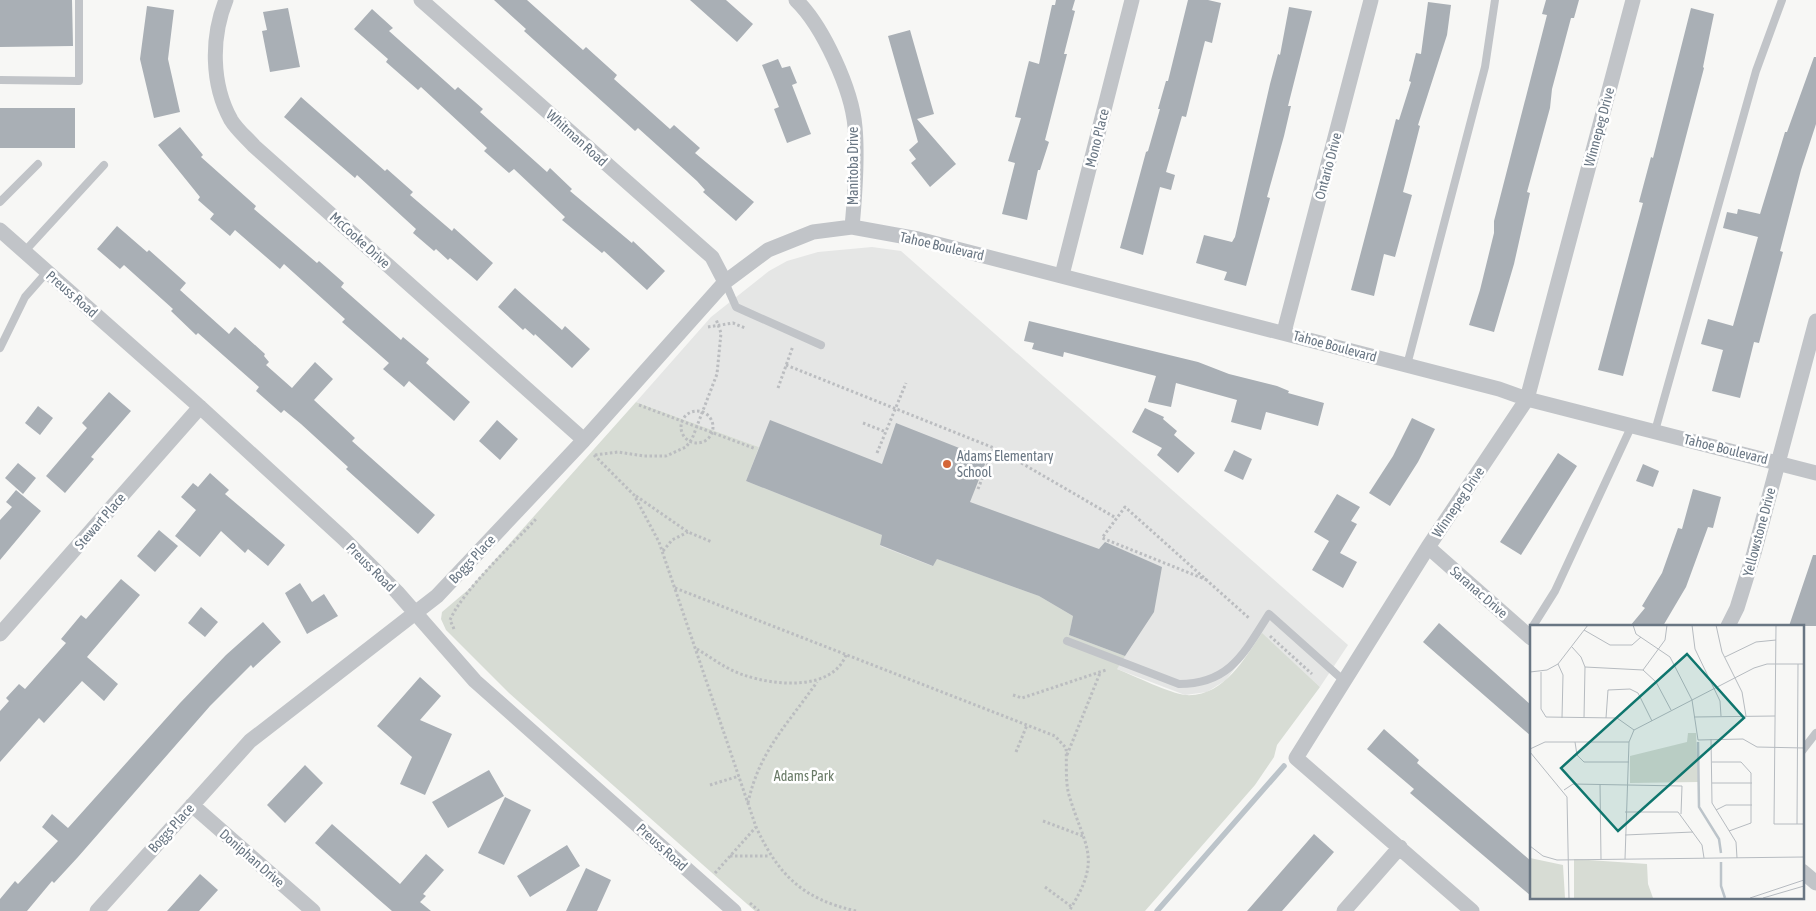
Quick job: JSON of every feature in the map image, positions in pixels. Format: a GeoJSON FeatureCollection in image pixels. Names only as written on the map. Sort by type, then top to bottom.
{"type":"FeatureCollection","features":[{"type":"Feature","properties":{"kind":"street","name":"McCooke Drive"},"geometry":{"type":"LineString","coordinates":[[226,0],[220,16],[214,58],[221,95],[232,121],[254,146],[584,440]]}},
{"type":"Feature","properties":{"kind":"street","name":"Whitman Road"},"geometry":{"type":"LineString","coordinates":[[422,0],[712,257],[724,282]]}},
{"type":"Feature","properties":{"kind":"street","name":"Manitoba Drive"},"geometry":{"type":"LineString","coordinates":[[796,0],[830,48],[845,86],[855,127],[852,227]]}},
{"type":"Feature","properties":{"kind":"street","name":"Mono Place"},"geometry":{"type":"LineString","coordinates":[[1062,275],[1132,0]]}},
{"type":"Feature","properties":{"kind":"street","name":"Ontario Drive"},"geometry":{"type":"LineString","coordinates":[[1284,332],[1371,0]]}},
{"type":"Feature","properties":{"kind":"street","name":"Winnepeg Drive"},"geometry":{"type":"LineString","coordinates":[[1472,911],[1296,758],[1343,680],[1428,547],[1527,399],[1633,0]]}},
{"type":"Feature","properties":{"kind":"street","name":"Boggs Place"},"geometry":{"type":"LineString","coordinates":[[97,911],[250,741],[437,596],[584,440],[724,282],[768,250],[813,232],[852,227]]}},
{"type":"Feature","properties":{"kind":"street","name":"Tahoe Boulevard"},"geometry":{"type":"LineString","coordinates":[[852,227],[918,239],[1062,275],[1499,389],[1527,399],[1816,472]]}},
{"type":"Feature","properties":{"kind":"street","name":"Preuss Road"},"geometry":{"type":"LineString","coordinates":[[0,230],[200,407],[344,539],[397,592],[474,681],[734,911]]}},
{"type":"Feature","properties":{"kind":"street","name":"Yellowstone Drive"},"geometry":{"type":"LineString","coordinates":[[1728,625],[1737,608],[1748,572],[1816,321]]}},
{"type":"Feature","properties":{"kind":"street","name":"Stewart Place"},"geometry":{"type":"LineString","coordinates":[[0,634],[200,407]]}},
{"type":"Feature","properties":{"kind":"street","name":"Saranac Drive"},"geometry":{"type":"LineString","coordinates":[[1428,547],[1530,631]]}},
{"type":"Feature","properties":{"kind":"street","name":"Doniphan Drive"},"geometry":{"type":"LineString","coordinates":[[192,805],[313,911]]}},
{"type":"Feature","properties":{"kind":"street"},"geometry":{"type":"LineString","coordinates":[[1344,911],[1400,847]]}},
{"type":"Feature","properties":{"kind":"street"},"geometry":{"type":"LineString","coordinates":[[1804,873],[1816,882]]}},
{"type":"Feature","properties":{"kind":"lane"},"geometry":{"type":"LineString","coordinates":[[0,80],[78,82],[79,0]]}},
{"type":"Feature","properties":{"kind":"lane"},"geometry":{"type":"LineString","coordinates":[[1407,365],[1485,67],[1495,0]]}},
{"type":"Feature","properties":{"kind":"lane"},"geometry":{"type":"LineString","coordinates":[[1655,431],[1756,71],[1782,0]]}},
{"type":"Feature","properties":{"kind":"lane"},"geometry":{"type":"LineString","coordinates":[[0,202],[38,164]]}},
{"type":"Feature","properties":{"kind":"lane"},"geometry":{"type":"LineString","coordinates":[[24,252],[104,165]]}},
{"type":"Feature","properties":{"kind":"lane"},"geometry":{"type":"LineString","coordinates":[[0,348],[24,296],[47,272]]}},
{"type":"Feature","properties":{"kind":"lane"},"geometry":{"type":"LineString","coordinates":[[724,282],[736,307],[820,345]]}},
{"type":"Feature","properties":{"kind":"lane"},"geometry":{"type":"LineString","coordinates":[[1534,625],[1555,591],[1632,425]]}},
{"type":"Feature","properties":{"kind":"lane"},"geometry":{"type":"LineString","coordinates":[[1068,641],[1179,684],[1196,684],[1213,680],[1229,671],[1269,614],[1343,680]]}},
{"type":"Feature","properties":{"kind":"lane"},"geometry":{"type":"LineString","coordinates":[[1804,748],[1816,733]]}},
{"type":"Feature","properties":{"kind":"path"},"geometry":{"type":"LineString","coordinates":[[594,455],[618,452],[666,456],[686,447],[704,412],[717,374],[720,324],[716,318]]}},
{"type":"Feature","properties":{"kind":"path"},"geometry":{"type":"LineString","coordinates":[[707,328],[733,323],[750,330]]}},
{"type":"Feature","properties":{"kind":"path"},"geometry":{"type":"LineString","coordinates":[[778,388],[793,346],[785,343]]}},
{"type":"Feature","properties":{"kind":"path"},"geometry":{"type":"LineString","coordinates":[[786,365],[994,448],[1116,518]]}},
{"type":"Feature","properties":{"kind":"path"},"geometry":{"type":"LineString","coordinates":[[877,453],[906,383]]}},
{"type":"Feature","properties":{"kind":"path"},"geometry":{"type":"LineString","coordinates":[[632,412],[644,398]]}},
{"type":"Feature","properties":{"kind":"path"},"geometry":{"type":"LineString","coordinates":[[638,404],[756,449]]}},
{"type":"Feature","properties":{"kind":"path"},"geometry":{"type":"LineString","coordinates":[[704,412],[711,420],[712,433],[708,440],[702,443],[689,442],[682,436],[682,422],[686,414],[704,412]]}},
{"type":"Feature","properties":{"kind":"path"},"geometry":{"type":"LineString","coordinates":[[863,423],[886,432]]}},
{"type":"Feature","properties":{"kind":"path"},"geometry":{"type":"LineString","coordinates":[[588,462],[600,448]]}},
{"type":"Feature","properties":{"kind":"path"},"geometry":{"type":"LineString","coordinates":[[978,490],[994,448]]}},
{"type":"Feature","properties":{"kind":"path"},"geometry":{"type":"LineString","coordinates":[[594,455],[634,495],[688,532],[712,542]]}},
{"type":"Feature","properties":{"kind":"path"},"geometry":{"type":"LineString","coordinates":[[634,495],[662,551],[756,827],[770,856],[785,874],[817,898],[836,906],[856,911]]}},
{"type":"Feature","properties":{"kind":"path"},"geometry":{"type":"LineString","coordinates":[[1207,580],[1102,538],[1125,507],[1207,580],[1260,628],[1312,674]]}},
{"type":"Feature","properties":{"kind":"path"},"geometry":{"type":"LineString","coordinates":[[458,634],[450,620],[453,615],[471,590],[542,512]]}},
{"type":"Feature","properties":{"kind":"path"},"geometry":{"type":"LineString","coordinates":[[662,551],[672,540],[688,532]]}},
{"type":"Feature","properties":{"kind":"path"},"geometry":{"type":"LineString","coordinates":[[675,588],[1055,736],[1066,748],[1068,792],[1089,851],[1088,874],[1071,909],[1045,887]]}},
{"type":"Feature","properties":{"kind":"path"},"geometry":{"type":"LineString","coordinates":[[696,648],[743,675],[764,681],[818,681]]}},
{"type":"Feature","properties":{"kind":"path"},"geometry":{"type":"LineString","coordinates":[[748,804],[752,783],[764,758],[787,720],[818,681],[842,667],[846,655]]}},
{"type":"Feature","properties":{"kind":"path"},"geometry":{"type":"LineString","coordinates":[[1013,695],[1022,698],[1101,673],[1112,668],[1114,659]]}},
{"type":"Feature","properties":{"kind":"path"},"geometry":{"type":"LineString","coordinates":[[1066,756],[1101,673]]}},
{"type":"Feature","properties":{"kind":"path"},"geometry":{"type":"LineString","coordinates":[[1016,752],[1027,725]]}},
{"type":"Feature","properties":{"kind":"path"},"geometry":{"type":"LineString","coordinates":[[710,785],[739,776]]}},
{"type":"Feature","properties":{"kind":"path"},"geometry":{"type":"LineString","coordinates":[[1043,820],[1084,836]]}},
{"type":"Feature","properties":{"kind":"path"},"geometry":{"type":"LineString","coordinates":[[715,874],[756,827]]}},
{"type":"Feature","properties":{"kind":"path"},"geometry":{"type":"LineString","coordinates":[[730,856],[770,856]]}},
{"type":"Feature","properties":{"kind":"path"},"geometry":{"type":"LineString","coordinates":[[708,866],[723,879]]}},
{"type":"Feature","properties":{"kind":"path"},"geometry":{"type":"LineString","coordinates":[[745,898],[759,911]]}},
{"type":"Feature","properties":{"kind":"shaded area","name":"Adams Elementary School"},"geometry":{"type":"Polygon","coordinates":[[[872,247],[901,251],[1348,645],[1320,687],[1262,634],[1226,680],[1207,692],[1185,695],[1117,669],[696,590],[759,447],[636,402],[711,317],[769,271],[787,261],[818,252],[872,247]]]}},
{"type":"Feature","properties":{"kind":"green space","name":"Adams Park"},"geometry":{"type":"Polygon","coordinates":[[[636,402],[759,447],[746,481],[882,535],[880,546],[932,566],[937,559],[1039,596],[1073,616],[1069,635],[1125,656],[1117,669],[1152,684],[1185,695],[1211,690],[1221,684],[1240,665],[1262,633],[1320,687],[1277,745],[1274,757],[1255,785],[1145,911],[755,911],[509,693],[446,630],[441,619],[442,612],[469,589],[636,402]]]}},
{"type":"Feature","properties":{"kind":"building"},"geometry":{"type":"Polygon","coordinates":[[[0,0],[72,0],[73,46],[0,47],[0,0]]]}},
{"type":"Feature","properties":{"kind":"building"},"geometry":{"type":"Polygon","coordinates":[[[494,0],[527,0],[583,50],[586,47],[617,75],[614,79],[670,129],[674,125],[700,148],[695,153],[754,202],[736,221],[703,192],[705,190],[697,181],[638,128],[635,131],[524,31],[526,29],[494,0]]]}},
{"type":"Feature","properties":{"kind":"building"},"geometry":{"type":"Polygon","coordinates":[[[690,0],[726,0],[753,24],[737,42],[690,0]]]}},
{"type":"Feature","properties":{"kind":"building"},"geometry":{"type":"Polygon","coordinates":[[[1056,0],[1075,0],[1072,10],[1075,11],[1064,54],[1067,54],[1045,140],[1049,142],[1040,170],[1038,170],[1027,220],[1002,214],[1015,163],[1008,161],[1021,118],[1015,117],[1029,61],[1039,64],[1052,5],[1055,5],[1056,0]]]}},
{"type":"Feature","properties":{"kind":"building"},"geometry":{"type":"Polygon","coordinates":[[[1188,0],[1208,0],[1221,3],[1212,43],[1205,41],[1186,117],[1182,116],[1166,172],[1175,175],[1171,190],[1160,187],[1143,255],[1120,248],[1146,152],[1148,151],[1160,109],[1158,109],[1166,81],[1168,81],[1188,0]]]}},
{"type":"Feature","properties":{"kind":"building"},"geometry":{"type":"Polygon","coordinates":[[[1546,0],[1579,0],[1574,18],[1571,18],[1552,89],[1550,108],[1527,192],[1530,193],[1514,264],[1494,332],[1469,325],[1480,290],[1494,233],[1494,221],[1547,15],[1542,14],[1546,0]]]}},
{"type":"Feature","properties":{"kind":"building"},"geometry":{"type":"Polygon","coordinates":[[[1428,2],[1451,5],[1447,35],[1418,125],[1420,126],[1403,192],[1412,195],[1395,257],[1384,254],[1374,296],[1351,290],[1396,119],[1399,120],[1411,82],[1409,81],[1416,53],[1421,54],[1428,2]]]}},
{"type":"Feature","properties":{"kind":"building"},"geometry":{"type":"Polygon","coordinates":[[[147,6],[174,10],[168,59],[180,112],[154,118],[140,59],[147,6]]]}},
{"type":"Feature","properties":{"kind":"building"},"geometry":{"type":"Polygon","coordinates":[[[1289,7],[1312,11],[1288,106],[1291,106],[1284,136],[1267,197],[1270,198],[1246,286],[1224,280],[1227,272],[1196,263],[1204,235],[1232,242],[1235,237],[1270,84],[1278,54],[1280,55],[1289,7]]]}},
{"type":"Feature","properties":{"kind":"building"},"geometry":{"type":"Polygon","coordinates":[[[288,8],[300,67],[270,72],[262,31],[267,30],[263,12],[288,8]]]}},
{"type":"Feature","properties":{"kind":"building"},"geometry":{"type":"Polygon","coordinates":[[[1691,8],[1714,14],[1704,68],[1623,376],[1598,370],[1643,203],[1639,202],[1651,157],[1653,158],[1691,8]]]}},
{"type":"Feature","properties":{"kind":"building"},"geometry":{"type":"Polygon","coordinates":[[[372,9],[393,28],[389,31],[455,90],[458,87],[483,109],[480,112],[547,172],[550,168],[572,189],[570,191],[632,243],[633,241],[665,271],[647,290],[604,251],[602,253],[562,220],[565,217],[514,169],[509,173],[484,151],[487,148],[421,87],[418,90],[386,62],[388,59],[354,29],[372,9]]]}},
{"type":"Feature","properties":{"kind":"building"},"geometry":{"type":"Polygon","coordinates":[[[910,30],[934,114],[917,119],[956,164],[930,187],[911,163],[916,159],[909,150],[918,142],[888,36],[910,30]]]}},
{"type":"Feature","properties":{"kind":"building"},"geometry":{"type":"Polygon","coordinates":[[[1814,57],[1816,57],[1816,124],[1801,170],[1780,251],[1783,252],[1759,343],[1754,342],[1740,398],[1712,391],[1723,350],[1701,344],[1708,319],[1733,326],[1758,237],[1723,228],[1727,212],[1737,214],[1738,209],[1760,214],[1785,132],[1787,132],[1814,57]]]}},
{"type":"Feature","properties":{"kind":"building"},"geometry":{"type":"Polygon","coordinates":[[[778,59],[782,68],[790,66],[797,83],[792,85],[811,134],[787,143],[774,109],[779,107],[762,65],[778,59]]]}},
{"type":"Feature","properties":{"kind":"building"},"geometry":{"type":"Polygon","coordinates":[[[301,97],[385,171],[387,169],[413,192],[410,195],[452,231],[454,228],[493,263],[477,281],[450,258],[448,260],[436,249],[434,251],[413,233],[416,229],[357,175],[355,178],[284,117],[301,97]]]}},
{"type":"Feature","properties":{"kind":"building"},"geometry":{"type":"Polygon","coordinates":[[[0,108],[75,108],[75,148],[0,148],[0,108]]]}},
{"type":"Feature","properties":{"kind":"building"},"geometry":{"type":"Polygon","coordinates":[[[180,127],[203,155],[201,157],[256,206],[254,209],[317,263],[319,261],[344,283],[341,287],[401,340],[403,337],[429,359],[426,363],[470,402],[454,421],[409,381],[404,387],[383,369],[389,363],[342,322],[345,319],[284,264],[280,269],[235,230],[230,236],[210,219],[214,214],[198,200],[200,197],[158,145],[180,127]]]}},
{"type":"Feature","properties":{"kind":"building"},"geometry":{"type":"Polygon","coordinates":[[[117,226],[147,252],[149,250],[186,283],[180,290],[229,334],[235,327],[265,354],[264,356],[269,362],[266,365],[292,388],[315,362],[333,379],[314,400],[355,438],[352,441],[435,515],[418,534],[346,469],[348,467],[301,424],[284,410],[281,413],[256,391],[259,387],[198,333],[196,335],[171,311],[173,309],[124,265],[120,269],[97,249],[117,226]]]}},
{"type":"Feature","properties":{"kind":"building"},"geometry":{"type":"Polygon","coordinates":[[[515,288],[562,330],[565,326],[590,349],[572,368],[535,334],[534,336],[525,328],[523,330],[498,307],[515,288]]]}},
{"type":"Feature","properties":{"kind":"building"},"geometry":{"type":"Polygon","coordinates":[[[1029,321],[1198,362],[1229,374],[1277,386],[1289,391],[1288,393],[1324,403],[1318,426],[1266,412],[1261,430],[1231,422],[1237,400],[1176,383],[1171,407],[1148,402],[1156,376],[1064,352],[1063,357],[1032,349],[1034,343],[1024,341],[1029,321]]]}},
{"type":"Feature","properties":{"kind":"building"},"geometry":{"type":"Polygon","coordinates":[[[109,392],[131,411],[91,457],[94,459],[65,493],[46,476],[87,428],[82,423],[109,392]]]}},
{"type":"Feature","properties":{"kind":"building"},"geometry":{"type":"Polygon","coordinates":[[[38,406],[53,418],[40,435],[25,423],[38,406]]]}},
{"type":"Feature","properties":{"kind":"building"},"geometry":{"type":"Polygon","coordinates":[[[1145,408],[1164,417],[1163,419],[1177,431],[1174,435],[1195,453],[1178,473],[1157,455],[1162,448],[1132,432],[1145,408]]]}},
{"type":"Feature","properties":{"kind":"building"},"geometry":{"type":"Polygon","coordinates":[[[1412,418],[1435,429],[1418,462],[1390,506],[1369,493],[1393,456],[1412,418]]]}},
{"type":"Feature","properties":{"kind":"building"},"geometry":{"type":"Polygon","coordinates":[[[497,420],[518,439],[500,460],[479,441],[497,420]]]}},
{"type":"Feature","properties":{"kind":"building","name":"Adams Elementary School"},"geometry":{"type":"Polygon","coordinates":[[[770,420],[882,464],[896,423],[987,459],[970,502],[1099,549],[1105,542],[1162,567],[1154,612],[1125,656],[1069,635],[1073,616],[1039,596],[937,559],[933,566],[880,545],[882,535],[746,481],[770,420]]]}},
{"type":"Feature","properties":{"kind":"building"},"geometry":{"type":"Polygon","coordinates":[[[1234,450],[1252,459],[1243,480],[1224,471],[1234,450]]]}},
{"type":"Feature","properties":{"kind":"building"},"geometry":{"type":"Polygon","coordinates":[[[1558,453],[1577,466],[1521,555],[1500,542],[1558,453]]]}},
{"type":"Feature","properties":{"kind":"building"},"geometry":{"type":"Polygon","coordinates":[[[18,463],[36,478],[23,494],[5,478],[18,463]]]}},
{"type":"Feature","properties":{"kind":"building"},"geometry":{"type":"Polygon","coordinates":[[[1643,464],[1659,471],[1653,487],[1636,481],[1643,464]]]}},
{"type":"Feature","properties":{"kind":"building"},"geometry":{"type":"Polygon","coordinates":[[[210,473],[229,490],[225,494],[285,545],[268,566],[248,549],[245,553],[221,531],[200,557],[175,536],[196,510],[181,497],[193,483],[198,487],[210,473]]]}},
{"type":"Feature","properties":{"kind":"building"},"geometry":{"type":"Polygon","coordinates":[[[1693,489],[1721,497],[1713,528],[1708,527],[1686,587],[1664,625],[1631,625],[1645,608],[1642,606],[1662,573],[1678,528],[1682,529],[1693,489]]]}},
{"type":"Feature","properties":{"kind":"building"},"geometry":{"type":"Polygon","coordinates":[[[16,490],[41,511],[0,560],[0,520],[12,507],[6,502],[16,490]]]}},
{"type":"Feature","properties":{"kind":"building"},"geometry":{"type":"Polygon","coordinates":[[[1337,494],[1360,507],[1351,521],[1357,524],[1340,553],[1357,562],[1343,588],[1312,570],[1329,541],[1314,532],[1337,494]]]}},
{"type":"Feature","properties":{"kind":"building"},"geometry":{"type":"Polygon","coordinates":[[[159,530],[178,546],[155,572],[137,556],[159,530]]]}},
{"type":"Feature","properties":{"kind":"building"},"geometry":{"type":"Polygon","coordinates":[[[1813,555],[1816,555],[1816,626],[1789,625],[1813,555]]]}},
{"type":"Feature","properties":{"kind":"building"},"geometry":{"type":"Polygon","coordinates":[[[121,579],[140,595],[87,657],[118,684],[104,701],[82,681],[44,723],[39,718],[0,762],[0,711],[9,701],[6,698],[19,684],[25,689],[66,643],[61,639],[81,615],[86,619],[121,579]]]}},
{"type":"Feature","properties":{"kind":"building"},"geometry":{"type":"Polygon","coordinates":[[[300,583],[312,602],[324,594],[338,616],[307,634],[285,593],[300,583]]]}},
{"type":"Feature","properties":{"kind":"building"},"geometry":{"type":"Polygon","coordinates":[[[201,607],[218,622],[205,637],[188,623],[201,607]]]}},
{"type":"Feature","properties":{"kind":"building"},"geometry":{"type":"Polygon","coordinates":[[[263,622],[281,642],[253,668],[251,665],[210,706],[78,857],[54,883],[52,881],[27,911],[0,911],[0,899],[15,881],[18,884],[58,841],[42,827],[52,814],[68,828],[180,703],[226,655],[263,622]]]}},
{"type":"Feature","properties":{"kind":"building"},"geometry":{"type":"Polygon","coordinates":[[[1439,623],[1530,704],[1530,735],[1423,642],[1439,623]]]}},
{"type":"Feature","properties":{"kind":"building"},"geometry":{"type":"Polygon","coordinates":[[[420,677],[441,696],[420,720],[452,734],[425,795],[400,784],[412,757],[377,726],[420,677]]]}},
{"type":"Feature","properties":{"kind":"building"},"geometry":{"type":"Polygon","coordinates":[[[1384,729],[1419,760],[1417,763],[1530,860],[1530,895],[1410,793],[1414,789],[1367,749],[1384,729]]]}},
{"type":"Feature","properties":{"kind":"building"},"geometry":{"type":"Polygon","coordinates":[[[305,765],[323,783],[285,823],[267,805],[305,765]]]}},
{"type":"Feature","properties":{"kind":"building"},"geometry":{"type":"Polygon","coordinates":[[[489,770],[504,796],[448,828],[432,802],[489,770]]]}},
{"type":"Feature","properties":{"kind":"building"},"geometry":{"type":"Polygon","coordinates":[[[505,797],[531,810],[504,865],[478,853],[505,797]]]}},
{"type":"Feature","properties":{"kind":"building"},"geometry":{"type":"Polygon","coordinates":[[[332,824],[400,884],[426,854],[444,870],[423,894],[426,896],[420,902],[431,911],[392,911],[377,898],[315,843],[332,824]]]}},
{"type":"Feature","properties":{"kind":"building"},"geometry":{"type":"Polygon","coordinates":[[[1314,834],[1334,852],[1282,911],[1247,911],[1314,834]]]}},
{"type":"Feature","properties":{"kind":"building"},"geometry":{"type":"Polygon","coordinates":[[[567,845],[580,866],[530,897],[517,876],[567,845]]]}},
{"type":"Feature","properties":{"kind":"building"},"geometry":{"type":"Polygon","coordinates":[[[586,868],[611,880],[597,911],[566,911],[586,868]]]}},
{"type":"Feature","properties":{"kind":"building"},"geometry":{"type":"Polygon","coordinates":[[[200,874],[218,890],[199,911],[167,911],[200,874]]]}},
{"type":"Feature","properties":{"kind":"waterway"},"geometry":{"type":"LineString","coordinates":[[1157,911],[1284,766]]}},
{"type":"Feature","properties":{"kind":"place","name":"Adams Elementary School"},"geometry":{"type":"Point","coordinates":[947,464]}}]}
